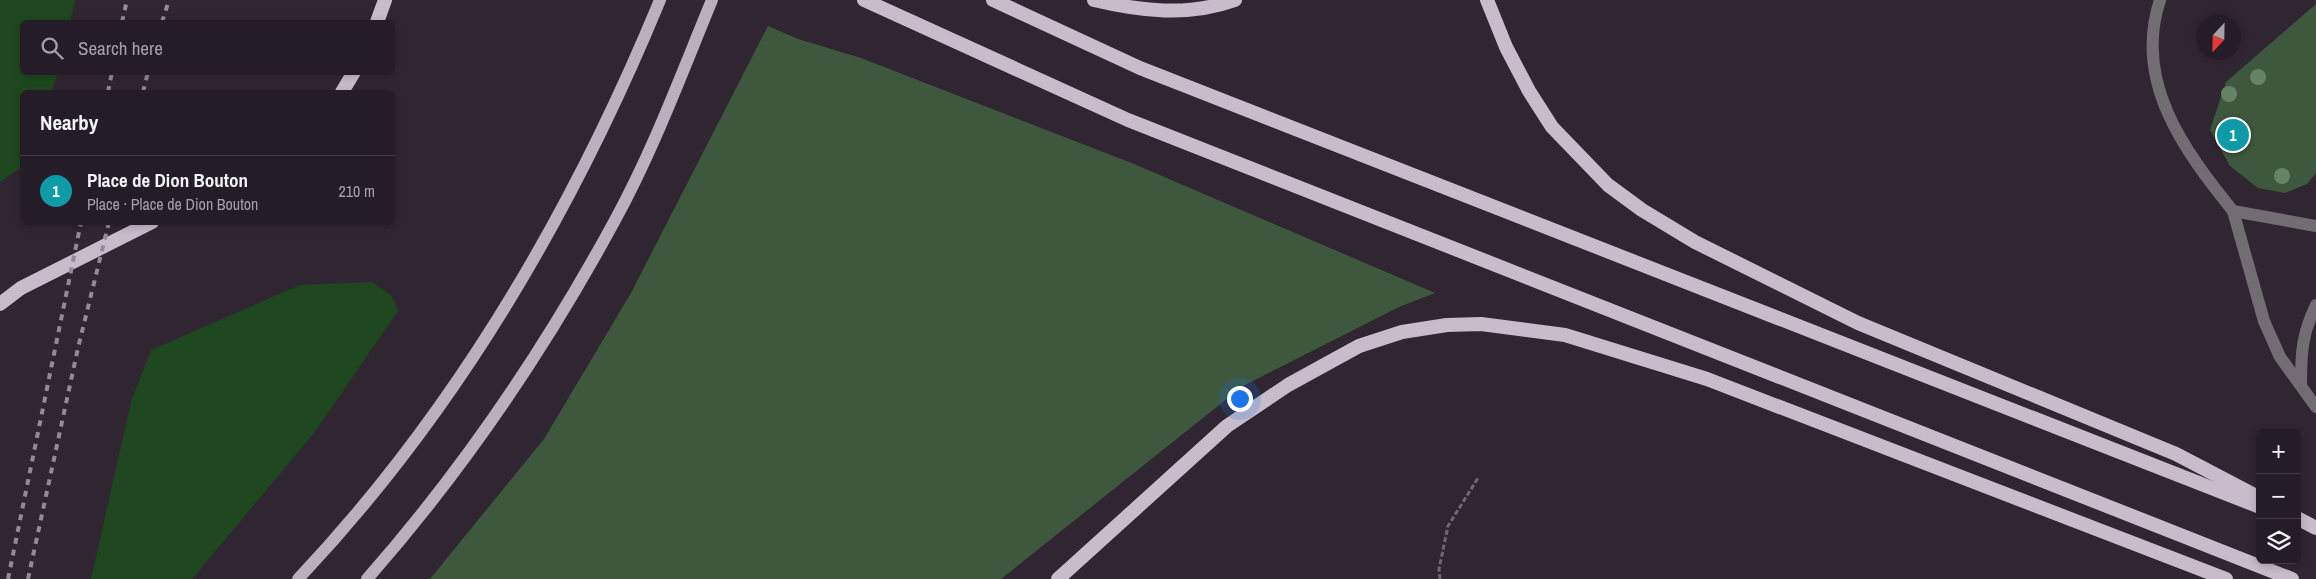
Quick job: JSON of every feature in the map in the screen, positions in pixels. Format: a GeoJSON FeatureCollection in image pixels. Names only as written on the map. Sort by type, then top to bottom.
{"type":"FeatureCollection","features":[{"type":"Feature","properties":{"kind":"highway"},"geometry":{"type":"LineString","coordinates":[[378,20],[385,0]]}},
{"type":"Feature","properties":{"kind":"highway"},"geometry":{"type":"LineString","coordinates":[[864,0],[1137,123],[2292,579]]}},
{"type":"Feature","properties":{"kind":"highway"},"geometry":{"type":"LineString","coordinates":[[993,0],[1140,68],[2256,505]]}},
{"type":"Feature","properties":{"kind":"highway"},"geometry":{"type":"LineString","coordinates":[[1094,0],[1124,7],[1159,11],[1192,10],[1235,0]]}},
{"type":"Feature","properties":{"kind":"highway"},"geometry":{"type":"LineString","coordinates":[[1487,0],[1506,47],[1529,91],[1552,127],[1608,185],[1642,210],[1695,242],[1858,323],[2176,454],[2256,496]]}},
{"type":"Feature","properties":{"kind":"highway"},"geometry":{"type":"LineString","coordinates":[[343,90],[352,75]]}},
{"type":"Feature","properties":{"kind":"highway"},"geometry":{"type":"LineString","coordinates":[[0,304],[21,288],[146,225]]}},
{"type":"Feature","properties":{"kind":"highway"},"geometry":{"type":"LineString","coordinates":[[1058,579],[1227,426],[1288,385],[1359,346],[1402,332],[1447,325],[1481,324],[1564,335],[1707,379],[2226,579]]}},
{"type":"Feature","properties":{"kind":"highway"},"geometry":{"type":"LineString","coordinates":[[2299,519],[2316,528]]}},
{"type":"Feature","properties":{"kind":"highway"},"geometry":{"type":"LineString","coordinates":[[2301,523],[2316,528]]}},
{"type":"Feature","properties":{"kind":"main road"},"geometry":{"type":"LineString","coordinates":[[298,579],[330,545],[381,482],[476,355],[529,268],[588,160],[660,0]]}},
{"type":"Feature","properties":{"kind":"main road"},"geometry":{"type":"LineString","coordinates":[[367,579],[425,511],[470,452],[515,386],[570,298],[615,221],[662,123],[712,0]]}},
{"type":"Feature","properties":{"kind":"street"},"geometry":{"type":"LineString","coordinates":[[2160,0],[2156,12],[2152,52],[2160,94],[2178,136],[2201,171],[2233,211],[2264,321],[2280,357],[2316,407]]}},
{"type":"Feature","properties":{"kind":"street"},"geometry":{"type":"LineString","coordinates":[[2233,211],[2316,226]]}},
{"type":"Feature","properties":{"kind":"street"},"geometry":{"type":"LineString","coordinates":[[2301,384],[2300,351],[2306,325],[2316,305]]}},
{"type":"Feature","properties":{"kind":"path"},"geometry":{"type":"LineString","coordinates":[[1440,579],[1439,569],[1448,526],[1478,478]]}},
{"type":"Feature","properties":{"kind":"shaded area"},"geometry":{"type":"Polygon","coordinates":[[[0,0],[75,0],[70,20],[20,20],[20,75],[57,75],[52,90],[20,90],[20,168],[0,182],[0,0]]]}},
{"type":"Feature","properties":{"kind":"shaded area"},"geometry":{"type":"Polygon","coordinates":[[[2316,4],[2316,173],[2307,184],[2285,193],[2258,188],[2230,166],[2210,130],[2226,82],[2316,4]]]}},
{"type":"Feature","properties":{"kind":"shaded area"},"geometry":{"type":"Polygon","coordinates":[[[768,26],[798,39],[861,58],[1134,164],[1435,293],[1399,307],[1243,386],[1001,579],[430,579],[544,439],[631,293],[768,26]]]}},
{"type":"Feature","properties":{"kind":"shaded area"},"geometry":{"type":"Polygon","coordinates":[[[372,282],[392,296],[398,311],[314,433],[192,579],[91,579],[131,402],[151,350],[300,285],[372,282]]]}},
{"type":"Feature","properties":{"kind":"railway"},"geometry":{"type":"LineString","coordinates":[[122,20],[127,0]]}},
{"type":"Feature","properties":{"kind":"railway"},"geometry":{"type":"LineString","coordinates":[[163,20],[169,0]]}},
{"type":"Feature","properties":{"kind":"railway"},"geometry":{"type":"LineString","coordinates":[[108,90],[111,75]]}},
{"type":"Feature","properties":{"kind":"railway"},"geometry":{"type":"LineString","coordinates":[[144,90],[147,75]]}},
{"type":"Feature","properties":{"kind":"railway"},"geometry":{"type":"LineString","coordinates":[[8,579],[80,225]]}},
{"type":"Feature","properties":{"kind":"railway"},"geometry":{"type":"LineString","coordinates":[[28,579],[78,348],[108,225]]}},
{"type":"Feature","properties":{"kind":"place","name":"Place de Dion Bouton"},"geometry":{"type":"Point","coordinates":[2233,135]}}]}
